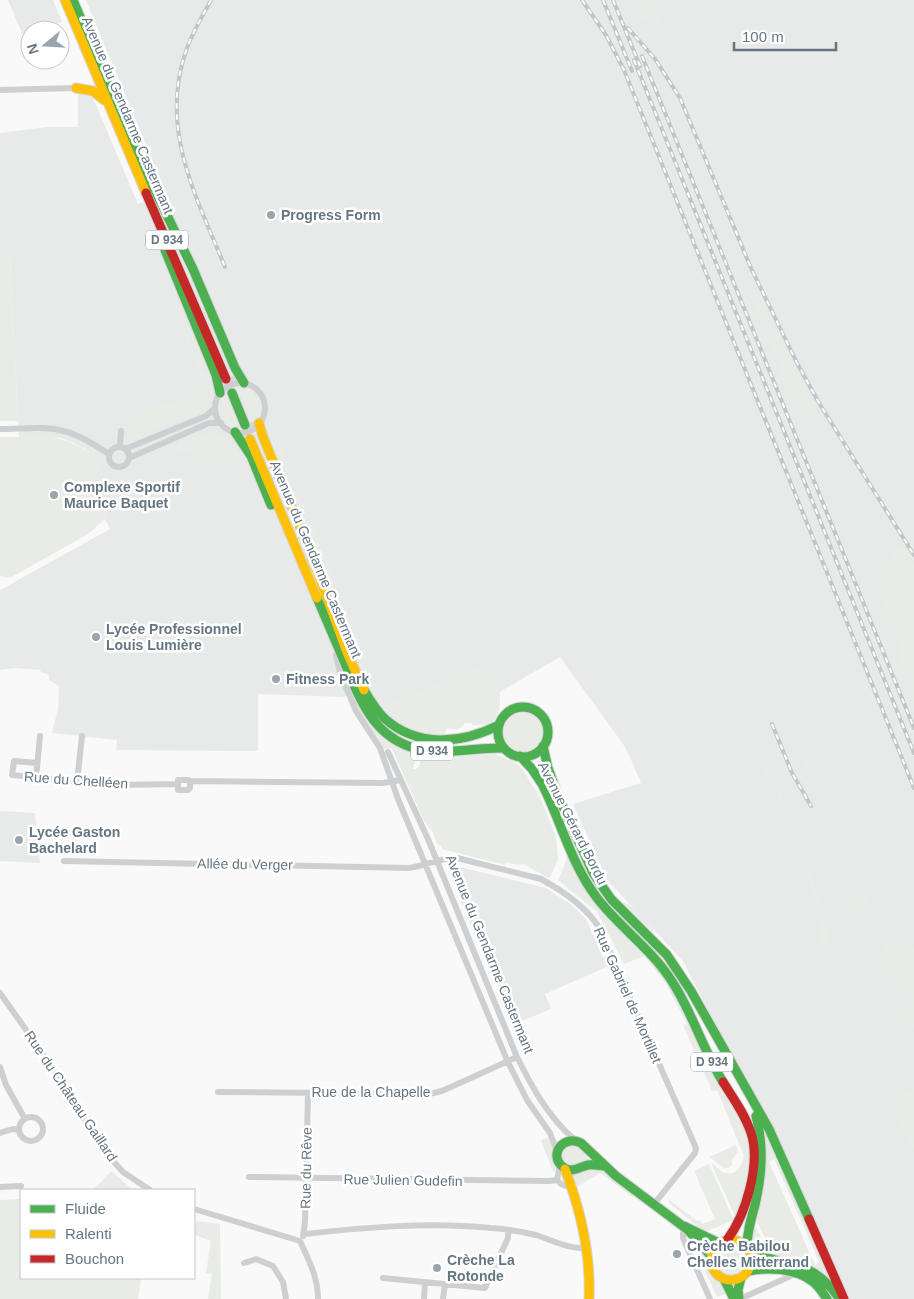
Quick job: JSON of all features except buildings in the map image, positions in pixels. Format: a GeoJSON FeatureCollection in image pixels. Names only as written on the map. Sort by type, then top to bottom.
{"type":"FeatureCollection","features":[{"type":"Feature","properties":{"kind":"main road","name":"Avenue du Gendarme Castermant"},"geometry":{"type":"LineString","coordinates":[[65,0],[98,85],[228,378],[142,165],[121,97],[115,87],[108,85],[73,0]]}},
{"type":"Feature","properties":{"kind":"main road"},"geometry":{"type":"LineString","coordinates":[[76,88],[83,86],[89,80],[89,62]]}},
{"type":"Feature","properties":{"kind":"main road"},"geometry":{"type":"LineString","coordinates":[[76,88],[108,85]]}},
{"type":"Feature","properties":{"kind":"main road"},"geometry":{"type":"LineString","coordinates":[[76,88],[93,91],[106,102],[172,270],[216,375],[220,393]]}},
{"type":"Feature","properties":{"kind":"main road"},"geometry":{"type":"LineString","coordinates":[[142,165],[193,269],[235,368],[244,383]]}},
{"type":"Feature","properties":{"kind":"main road"},"geometry":{"type":"LineString","coordinates":[[234,392],[247,424]]}},
{"type":"Feature","properties":{"kind":"main road"},"geometry":{"type":"LineString","coordinates":[[260,423],[263,437],[309,548],[349,654]]}},
{"type":"Feature","properties":{"kind":"main road"},"geometry":{"type":"LineString","coordinates":[[235,432],[246,449],[359,705],[370,717]]}},
{"type":"Feature","properties":{"kind":"main road","name":"Avenue du Gendarme Castermant"},"geometry":{"type":"LineString","coordinates":[[349,654],[332,620],[253,438],[354,685],[370,717]]}},
{"type":"Feature","properties":{"kind":"main road","name":"Avenue Gérard Bordu"},"geometry":{"type":"LineString","coordinates":[[349,654],[370,700],[383,717],[397,728],[421,738],[449,740],[482,734],[499,725],[505,715],[519,707],[532,708],[542,716],[546,723],[547,735],[543,746],[548,768],[558,796],[593,873],[615,904],[667,956],[691,991]]}},
{"type":"Feature","properties":{"kind":"main road","name":"Avenue Gérard Bordu"},"geometry":{"type":"LineString","coordinates":[[370,717],[382,731],[404,744],[428,751],[504,748],[520,756],[530,766],[588,886],[602,904],[664,971],[676,988],[715,1068],[750,1131],[754,1146],[754,1168],[737,1223],[731,1235],[723,1241]]}},
{"type":"Feature","properties":{"kind":"main road"},"geometry":{"type":"LineString","coordinates":[[499,725],[499,739],[504,748]]}},
{"type":"Feature","properties":{"kind":"main road","name":"Avenue Gérard Bordu"},"geometry":{"type":"LineString","coordinates":[[520,756],[532,754],[543,746]]}},
{"type":"Feature","properties":{"kind":"main road","name":"D 934"},"geometry":{"type":"LineString","coordinates":[[691,991],[720,1053],[754,1110],[762,1137],[763,1164],[747,1237],[749,1250]]}},
{"type":"Feature","properties":{"kind":"main road","name":"D 934"},"geometry":{"type":"LineString","coordinates":[[691,991],[769,1129],[844,1299]]}},
{"type":"Feature","properties":{"kind":"main road"},"geometry":{"type":"LineString","coordinates":[[589,1299],[590,1273],[587,1248],[573,1189],[557,1157],[557,1151],[564,1142],[574,1139],[584,1145],[604,1166],[654,1204],[683,1232],[703,1246],[711,1256]]}},
{"type":"Feature","properties":{"kind":"main road"},"geometry":{"type":"LineString","coordinates":[[563,1167],[571,1170],[587,1166],[604,1166]]}},
{"type":"Feature","properties":{"kind":"main road"},"geometry":{"type":"LineString","coordinates":[[683,1232],[723,1241],[734,1240],[741,1242],[749,1250],[762,1257],[810,1269],[827,1282],[839,1299]]}},
{"type":"Feature","properties":{"kind":"main road"},"geometry":{"type":"LineString","coordinates":[[723,1241],[712,1251],[713,1270],[724,1279],[734,1299]]}},
{"type":"Feature","properties":{"kind":"main road"},"geometry":{"type":"LineString","coordinates":[[739,1299],[738,1290],[752,1259],[749,1250]]}},
{"type":"Feature","properties":{"kind":"main road"},"geometry":{"type":"LineString","coordinates":[[724,1279],[730,1280],[764,1268],[796,1273],[812,1281],[826,1299]]}},
{"type":"Feature","properties":{"kind":"street"},"geometry":{"type":"LineString","coordinates":[[0,90],[76,88]]}},
{"type":"Feature","properties":{"kind":"street"},"geometry":{"type":"LineString","coordinates":[[244,383],[258,391],[264,401],[264,413],[260,423],[249,431],[235,432],[221,423],[215,408],[220,393],[231,385],[244,383]]}},
{"type":"Feature","properties":{"kind":"street"},"geometry":{"type":"LineString","coordinates":[[215,408],[206,416],[123,448],[112,449],[109,454],[109,460],[116,467],[125,465],[129,458],[209,424],[221,423]]}},
{"type":"Feature","properties":{"kind":"street"},"geometry":{"type":"LineString","coordinates":[[0,429],[50,428],[66,431],[109,454]]}},
{"type":"Feature","properties":{"kind":"street"},"geometry":{"type":"LineString","coordinates":[[121,432],[123,448],[129,458]]}},
{"type":"Feature","properties":{"kind":"street","name":"Avenue du Gendarme Castermant"},"geometry":{"type":"LineString","coordinates":[[336,655],[348,695],[360,718],[377,742],[394,780],[456,938],[464,948],[489,1007],[488,1015],[507,1060],[527,1100],[550,1132],[557,1151]]}},
{"type":"Feature","properties":{"kind":"street"},"geometry":{"type":"LineString","coordinates":[[36,778],[40,736]]}},
{"type":"Feature","properties":{"kind":"street"},"geometry":{"type":"LineString","coordinates":[[77,782],[82,736]]}},
{"type":"Feature","properties":{"kind":"street"},"geometry":{"type":"LineString","coordinates":[[388,752],[394,780]]}},
{"type":"Feature","properties":{"kind":"street","name":"Rue du Chelléen"},"geometry":{"type":"LineString","coordinates":[[37,763],[14,761],[12,775],[115,785],[178,784],[180,780],[394,780]]}},
{"type":"Feature","properties":{"kind":"street","name":"Avenue du Gendarme Castermant"},"geometry":{"type":"LineString","coordinates":[[394,780],[437,861],[517,1057],[545,1106],[557,1123],[574,1139]]}},
{"type":"Feature","properties":{"kind":"street","name":"Rue Gabriel de Mortillet"},"geometry":{"type":"LineString","coordinates":[[426,864],[457,858],[541,879],[578,904],[594,919],[696,1148],[695,1154],[654,1204]]}},
{"type":"Feature","properties":{"kind":"street","name":"Allée du Verger"},"geometry":{"type":"LineString","coordinates":[[64,861],[410,868],[426,864]]}},
{"type":"Feature","properties":{"kind":"street"},"geometry":{"type":"LineString","coordinates":[[426,864],[436,870],[450,908],[458,914]]}},
{"type":"Feature","properties":{"kind":"street","name":"Rue du Château Gaillard"},"geometry":{"type":"LineString","coordinates":[[0,993],[46,1058],[90,1128],[114,1161],[124,1172],[149,1189]]}},
{"type":"Feature","properties":{"kind":"street","name":"Rue de la Chapelle"},"geometry":{"type":"LineString","coordinates":[[218,1092],[436,1093],[517,1057]]}},
{"type":"Feature","properties":{"kind":"street"},"geometry":{"type":"LineString","coordinates":[[0,1067],[9,1091],[26,1119]]}},
{"type":"Feature","properties":{"kind":"street","name":"Rue du Rêve"},"geometry":{"type":"LineString","coordinates":[[305,1234],[308,1093]]}},
{"type":"Feature","properties":{"kind":"street"},"geometry":{"type":"LineString","coordinates":[[29,1118],[37,1120],[42,1126],[42,1134],[36,1140],[29,1141],[22,1137],[19,1130],[20,1124],[29,1118]]}},
{"type":"Feature","properties":{"kind":"street"},"geometry":{"type":"LineString","coordinates":[[0,1133],[13,1129],[19,1130]]}},
{"type":"Feature","properties":{"kind":"street"},"geometry":{"type":"LineString","coordinates":[[563,1167],[557,1180],[561,1184],[573,1189]]}},
{"type":"Feature","properties":{"kind":"street","name":"Rue Julien Gudefin"},"geometry":{"type":"LineString","coordinates":[[249,1178],[548,1182],[557,1180]]}},
{"type":"Feature","properties":{"kind":"street"},"geometry":{"type":"LineString","coordinates":[[0,1187],[21,1186]]}},
{"type":"Feature","properties":{"kind":"street"},"geometry":{"type":"LineString","coordinates":[[195,1209],[300,1242],[314,1270],[318,1299]]}},
{"type":"Feature","properties":{"kind":"street"},"geometry":{"type":"LineString","coordinates":[[300,1242],[305,1234],[396,1226],[459,1226],[508,1230],[534,1235],[571,1247],[587,1248]]}},
{"type":"Feature","properties":{"kind":"street"},"geometry":{"type":"LineString","coordinates":[[383,1278],[486,1288],[508,1238],[508,1230]]}},
{"type":"Feature","properties":{"kind":"street"},"geometry":{"type":"LineString","coordinates":[[683,1232],[710,1299]]}},
{"type":"Feature","properties":{"kind":"street"},"geometry":{"type":"LineString","coordinates":[[244,1263],[256,1260],[273,1266],[283,1282],[286,1299]]}},
{"type":"Feature","properties":{"kind":"street"},"geometry":{"type":"LineString","coordinates":[[739,1299],[796,1273]]}},
{"type":"Feature","properties":{"kind":"street"},"geometry":{"type":"LineString","coordinates":[[424,1299],[425,1282]]}},
{"type":"Feature","properties":{"kind":"street"},"geometry":{"type":"LineString","coordinates":[[443,1299],[445,1284]]}},
{"type":"Feature","properties":{"kind":"shaded area"},"geometry":{"type":"Polygon","coordinates":[[[8,0],[53,0],[61,20],[20,20],[20,28],[8,0]]]}},
{"type":"Feature","properties":{"kind":"shaded area"},"geometry":{"type":"Polygon","coordinates":[[[86,0],[914,0],[914,1299],[849,1299],[732,1057],[683,961],[608,881],[573,804],[641,783],[623,744],[560,657],[449,721],[400,726],[388,715],[366,687],[344,697],[258,694],[258,751],[116,750],[117,740],[52,733],[58,709],[59,686],[49,680],[49,675],[40,670],[15,668],[0,670],[0,590],[110,529],[105,519],[108,509],[93,454],[61,438],[19,437],[10,258],[0,258],[0,133],[47,127],[78,127],[78,94],[87,94],[93,98],[138,204],[166,193],[86,0]]]}},
{"type":"Feature","properties":{"kind":"shaded area"},"geometry":{"type":"Polygon","coordinates":[[[629,0],[655,0],[660,17],[659,24],[649,23],[640,17],[633,9],[629,0]]]}},
{"type":"Feature","properties":{"kind":"shaded area"},"geometry":{"type":"Polygon","coordinates":[[[10,257],[18,421],[0,421],[0,258],[10,257]]]}},
{"type":"Feature","properties":{"kind":"shaded area"},"geometry":{"type":"Polygon","coordinates":[[[816,273],[822,285],[821,299],[810,286],[806,276],[807,274],[816,273]]]}},
{"type":"Feature","properties":{"kind":"shaded area"},"geometry":{"type":"Polygon","coordinates":[[[758,289],[775,329],[816,406],[817,411],[815,415],[800,407],[784,383],[777,354],[774,352],[749,295],[749,290],[758,289]]]}},
{"type":"Feature","properties":{"kind":"shaded area"},"geometry":{"type":"Polygon","coordinates":[[[179,312],[210,386],[205,410],[131,440],[128,432],[125,432],[135,416],[151,408],[189,398],[197,392],[201,384],[199,371],[179,325],[180,322],[176,314],[179,312]]]}},
{"type":"Feature","properties":{"kind":"shaded area"},"geometry":{"type":"Polygon","coordinates":[[[237,388],[247,389],[254,393],[260,407],[260,415],[251,427],[233,428],[222,419],[221,405],[229,392],[237,388]],[[239,391],[229,394],[242,426],[252,421],[239,391]]]}},
{"type":"Feature","properties":{"kind":"shaded area"},"geometry":{"type":"Polygon","coordinates":[[[271,422],[273,422],[278,431],[285,457],[333,573],[337,590],[367,658],[362,660],[385,704],[488,663],[496,674],[500,703],[497,716],[488,724],[472,725],[472,723],[464,723],[457,730],[447,728],[444,735],[423,734],[405,727],[384,709],[371,691],[339,616],[274,438],[271,422]]]}},
{"type":"Feature","properties":{"kind":"shaded area"},"geometry":{"type":"Polygon","coordinates":[[[211,433],[226,439],[241,459],[166,452],[167,450],[211,433]]]}},
{"type":"Feature","properties":{"kind":"shaded area","name":"Complexe Sportif Maurice Baquet"},"geometry":{"type":"Polygon","coordinates":[[[0,437],[49,437],[68,441],[93,454],[107,480],[108,509],[105,519],[88,534],[10,578],[0,576],[0,437]]]}},
{"type":"Feature","properties":{"kind":"shaded area"},"geometry":{"type":"Polygon","coordinates":[[[900,548],[906,551],[914,564],[914,700],[902,671],[900,638],[882,625],[880,617],[887,589],[888,563],[893,552],[900,548]]]}},
{"type":"Feature","properties":{"kind":"shaded area"},"geometry":{"type":"Polygon","coordinates":[[[351,695],[370,722],[418,752],[413,769],[419,766],[422,758],[425,757],[494,754],[521,767],[539,795],[556,836],[558,860],[550,877],[548,878],[524,864],[519,865],[506,862],[505,865],[442,849],[424,821],[393,751],[391,748],[383,749],[377,737],[361,716],[351,695]]]}},
{"type":"Feature","properties":{"kind":"shaded area"},"geometry":{"type":"Polygon","coordinates":[[[527,711],[534,714],[540,720],[543,731],[542,739],[534,748],[527,751],[519,751],[512,748],[504,739],[503,727],[506,720],[515,712],[527,711]]]}},
{"type":"Feature","properties":{"kind":"shaded area"},"geometry":{"type":"Polygon","coordinates":[[[810,756],[814,761],[815,768],[811,779],[806,773],[804,766],[804,761],[810,756]]]}},
{"type":"Feature","properties":{"kind":"shaded area"},"geometry":{"type":"Polygon","coordinates":[[[767,766],[782,792],[783,805],[779,808],[772,804],[779,795],[764,776],[764,767],[767,766]]]}},
{"type":"Feature","properties":{"kind":"shaded area","name":"Lycée Gaston Bachelard"},"geometry":{"type":"Polygon","coordinates":[[[0,811],[35,813],[40,863],[0,861],[0,811]]]}},
{"type":"Feature","properties":{"kind":"shaded area"},"geometry":{"type":"Polygon","coordinates":[[[805,849],[829,936],[835,971],[832,972],[829,965],[822,958],[825,948],[819,938],[821,924],[805,862],[799,854],[800,851],[805,849]]]}},
{"type":"Feature","properties":{"kind":"shaded area"},"geometry":{"type":"Polygon","coordinates":[[[567,850],[571,858],[669,980],[747,1131],[752,1161],[736,1218],[711,1163],[721,1171],[730,1174],[737,1171],[744,1156],[717,1090],[712,1091],[683,1025],[687,1024],[665,982],[644,956],[624,964],[597,912],[558,880],[566,862],[567,850]]]}},
{"type":"Feature","properties":{"kind":"shaded area"},"geometry":{"type":"Polygon","coordinates":[[[460,867],[546,888],[573,906],[586,919],[603,958],[606,957],[609,966],[545,994],[551,1009],[515,1024],[494,975],[492,976],[484,958],[450,874],[460,867]]]}},
{"type":"Feature","properties":{"kind":"shaded area"},"geometry":{"type":"Polygon","coordinates":[[[844,883],[867,892],[869,903],[860,920],[843,890],[844,883]]]}},
{"type":"Feature","properties":{"kind":"shaded area"},"geometry":{"type":"Polygon","coordinates":[[[623,902],[642,916],[656,935],[622,904],[623,902]]]}},
{"type":"Feature","properties":{"kind":"shaded area"},"geometry":{"type":"Polygon","coordinates":[[[895,933],[905,936],[914,947],[914,1028],[896,1022],[893,1016],[895,1010],[904,1004],[906,995],[893,984],[883,982],[881,975],[880,962],[883,948],[895,933]]]}},
{"type":"Feature","properties":{"kind":"shaded area"},"geometry":{"type":"Polygon","coordinates":[[[914,1089],[914,1149],[900,1127],[895,1111],[899,1094],[914,1089]]]}},
{"type":"Feature","properties":{"kind":"shaded area"},"geometry":{"type":"Polygon","coordinates":[[[763,1128],[836,1285],[775,1257],[755,1218],[763,1197],[761,1196],[763,1128]],[[774,1159],[769,1162],[815,1265],[819,1262],[774,1159]]]}},
{"type":"Feature","properties":{"kind":"shaded area"},"geometry":{"type":"Polygon","coordinates":[[[547,1138],[551,1139],[556,1173],[553,1171],[541,1141],[547,1138]]]}},
{"type":"Feature","properties":{"kind":"shaded area"},"geometry":{"type":"Polygon","coordinates":[[[570,1145],[580,1148],[590,1161],[570,1166],[566,1164],[562,1158],[562,1153],[570,1145]]]}},
{"type":"Feature","properties":{"kind":"shaded area"},"geometry":{"type":"Polygon","coordinates":[[[736,1145],[738,1152],[729,1168],[724,1168],[709,1157],[736,1145]]]}},
{"type":"Feature","properties":{"kind":"shaded area"},"geometry":{"type":"Polygon","coordinates":[[[709,1164],[733,1219],[705,1232],[669,1203],[668,1199],[697,1221],[700,1220],[702,1224],[715,1219],[694,1171],[709,1164]]]}},
{"type":"Feature","properties":{"kind":"shaded area"},"geometry":{"type":"Polygon","coordinates":[[[588,1167],[600,1170],[612,1177],[632,1193],[633,1197],[600,1173],[577,1187],[571,1172],[588,1167]]]}},
{"type":"Feature","properties":{"kind":"shaded area"},"geometry":{"type":"Polygon","coordinates":[[[111,1171],[132,1189],[94,1189],[111,1171]]]}},
{"type":"Feature","properties":{"kind":"shaded area"},"geometry":{"type":"Polygon","coordinates":[[[20,1199],[20,1279],[141,1279],[138,1299],[0,1299],[0,1200],[20,1199]]]}},
{"type":"Feature","properties":{"kind":"shaded area"},"geometry":{"type":"Polygon","coordinates":[[[196,1221],[220,1224],[221,1299],[208,1299],[212,1274],[206,1273],[211,1241],[195,1235],[196,1221]]]}},
{"type":"Feature","properties":{"kind":"shaded area"},"geometry":{"type":"Polygon","coordinates":[[[753,1221],[770,1256],[754,1250],[751,1246],[753,1221]]]}},
{"type":"Feature","properties":{"kind":"shaded area"},"geometry":{"type":"Polygon","coordinates":[[[692,1239],[706,1256],[706,1265],[710,1275],[726,1286],[730,1292],[717,1297],[691,1241],[692,1239]]]}},
{"type":"Feature","properties":{"kind":"shaded area"},"geometry":{"type":"Polygon","coordinates":[[[731,1244],[737,1245],[742,1249],[746,1254],[746,1266],[742,1271],[737,1275],[731,1276],[725,1275],[720,1271],[716,1266],[715,1260],[716,1254],[720,1249],[725,1245],[731,1244]]]}},
{"type":"Feature","properties":{"kind":"tunnel"},"geometry":{"type":"LineString","coordinates":[[231,377],[236,391]]}},
{"type":"Feature","properties":{"kind":"tunnel"},"geometry":{"type":"LineString","coordinates":[[249,423],[255,437]]}},
{"type":"Feature","properties":{"kind":"railway"},"geometry":{"type":"LineString","coordinates":[[211,0],[194,31],[186,51],[179,80],[177,108],[179,135],[185,162],[193,188],[225,267]]}},
{"type":"Feature","properties":{"kind":"railway"},"geometry":{"type":"LineString","coordinates":[[582,0],[606,35],[624,70],[914,788]]}},
{"type":"Feature","properties":{"kind":"railway"},"geometry":{"type":"LineString","coordinates":[[603,0],[632,71]]}},
{"type":"Feature","properties":{"kind":"railway"},"geometry":{"type":"LineString","coordinates":[[613,0],[640,66]]}},
{"type":"Feature","properties":{"kind":"railway"},"geometry":{"type":"LineString","coordinates":[[628,28],[655,59],[680,98],[751,268],[797,363],[819,403],[914,555]]}},
{"type":"Feature","properties":{"kind":"railway"},"geometry":{"type":"LineString","coordinates":[[642,56],[914,728]]}},
{"type":"Feature","properties":{"kind":"railway"},"geometry":{"type":"LineString","coordinates":[[634,60],[914,753]]}},
{"type":"Feature","properties":{"kind":"railway"},"geometry":{"type":"LineString","coordinates":[[772,724],[792,773],[811,806]]}},
{"type":"Feature","properties":{"kind":"traffic: fast"},"geometry":{"type":"LineString","coordinates":[[73,0],[151,187]]}},
{"type":"Feature","properties":{"kind":"traffic: fast"},"geometry":{"type":"LineString","coordinates":[[150,180],[193,269],[235,368],[244,383]]}},
{"type":"Feature","properties":{"kind":"traffic: fast"},"geometry":{"type":"LineString","coordinates":[[165,250],[216,375],[220,393]]}},
{"type":"Feature","properties":{"kind":"traffic: fast"},"geometry":{"type":"LineString","coordinates":[[232,393],[245,425]]}},
{"type":"Feature","properties":{"kind":"traffic: fast"},"geometry":{"type":"LineString","coordinates":[[235,432],[251,456],[271,505]]}},
{"type":"Feature","properties":{"kind":"traffic: fast"},"geometry":{"type":"LineString","coordinates":[[317,598],[357,692],[364,706],[383,731],[395,740],[410,747],[428,751],[447,752],[504,748]]}},
{"type":"Feature","properties":{"kind":"traffic: fast"},"geometry":{"type":"LineString","coordinates":[[364,690],[384,718],[397,728],[425,738],[455,739],[470,736],[499,725]]}},
{"type":"Feature","properties":{"kind":"traffic: fast"},"geometry":{"type":"LineString","coordinates":[[523,707],[532,709],[543,718],[548,732],[546,741],[537,752],[523,757],[514,755],[503,746],[498,732],[500,723],[509,712],[523,707]]}},
{"type":"Feature","properties":{"kind":"traffic: fast"},"geometry":{"type":"LineString","coordinates":[[543,746],[548,768],[558,796],[593,873],[611,899],[667,955],[691,991],[769,1129],[809,1219]]}},
{"type":"Feature","properties":{"kind":"traffic: fast"},"geometry":{"type":"LineString","coordinates":[[520,756],[542,784],[573,857],[588,885],[606,909],[665,971],[680,995],[723,1082]]}},
{"type":"Feature","properties":{"kind":"traffic: fast"},"geometry":{"type":"LineString","coordinates":[[747,1247],[748,1231],[761,1171],[759,1127],[756,1116]]}},
{"type":"Feature","properties":{"kind":"traffic: fast"},"geometry":{"type":"LineString","coordinates":[[604,1166],[590,1165],[569,1170],[559,1162],[557,1152],[563,1143],[568,1141],[581,1143],[616,1176],[688,1230],[711,1256]]}},
{"type":"Feature","properties":{"kind":"traffic: fast"},"geometry":{"type":"LineString","coordinates":[[684,1226],[719,1243]]}},
{"type":"Feature","properties":{"kind":"traffic: fast"},"geometry":{"type":"LineString","coordinates":[[750,1252],[799,1266],[809,1271],[829,1285],[839,1298]]}},
{"type":"Feature","properties":{"kind":"traffic: fast"},"geometry":{"type":"LineString","coordinates":[[748,1271],[772,1269],[797,1273],[814,1283],[827,1299]]}},
{"type":"Feature","properties":{"kind":"traffic: fast"},"geometry":{"type":"LineString","coordinates":[[739,1299],[738,1290],[741,1278]]}},
{"type":"Feature","properties":{"kind":"traffic: fast"},"geometry":{"type":"LineString","coordinates":[[724,1279],[734,1299]]}},
{"type":"Feature","properties":{"kind":"traffic: slow"},"geometry":{"type":"LineString","coordinates":[[65,0],[146,193]]}},
{"type":"Feature","properties":{"kind":"traffic: slow"},"geometry":{"type":"LineString","coordinates":[[76,88],[93,91],[104,100]]}},
{"type":"Feature","properties":{"kind":"traffic: slow"},"geometry":{"type":"LineString","coordinates":[[259,423],[309,549],[348,655],[364,690]]}},
{"type":"Feature","properties":{"kind":"traffic: slow"},"geometry":{"type":"LineString","coordinates":[[250,439],[317,598]]}},
{"type":"Feature","properties":{"kind":"traffic: slow"},"geometry":{"type":"LineString","coordinates":[[565,1169],[584,1232],[587,1249],[589,1299]]}},
{"type":"Feature","properties":{"kind":"traffic: slow"},"geometry":{"type":"LineString","coordinates":[[735,1240],[742,1243],[748,1249],[751,1260],[750,1268],[742,1277],[735,1280],[727,1280],[720,1277],[712,1268],[711,1256],[714,1249],[723,1241],[735,1240]]}},
{"type":"Feature","properties":{"kind":"traffic: jam"},"geometry":{"type":"LineString","coordinates":[[146,193],[226,379]]}},
{"type":"Feature","properties":{"kind":"traffic: jam"},"geometry":{"type":"LineString","coordinates":[[723,1082],[746,1119],[754,1145],[753,1173],[746,1203],[727,1240]]}},
{"type":"Feature","properties":{"kind":"traffic: jam"},"geometry":{"type":"LineString","coordinates":[[809,1219],[844,1299]]}},
{"type":"Feature","properties":{"kind":"place","name":"Progress Form"},"geometry":{"type":"Point","coordinates":[271,215]}},
{"type":"Feature","properties":{"kind":"place","name":"Complexe Sportif Maurice Baquet"},"geometry":{"type":"Point","coordinates":[54,495]}},
{"type":"Feature","properties":{"kind":"place","name":"Lycée Professionnel Louis Lumière"},"geometry":{"type":"Point","coordinates":[96,637]}},
{"type":"Feature","properties":{"kind":"place","name":"Fitness Park"},"geometry":{"type":"Point","coordinates":[276,679]}},
{"type":"Feature","properties":{"kind":"place","name":"Lycée Gaston Bachelard"},"geometry":{"type":"Point","coordinates":[19,840]}},
{"type":"Feature","properties":{"kind":"place","name":"Crèche Babilou Chelles Mitterrand"},"geometry":{"type":"Point","coordinates":[677,1254]}},
{"type":"Feature","properties":{"kind":"place","name":"Crèche La Rotonde"},"geometry":{"type":"Point","coordinates":[437,1268]}}]}
